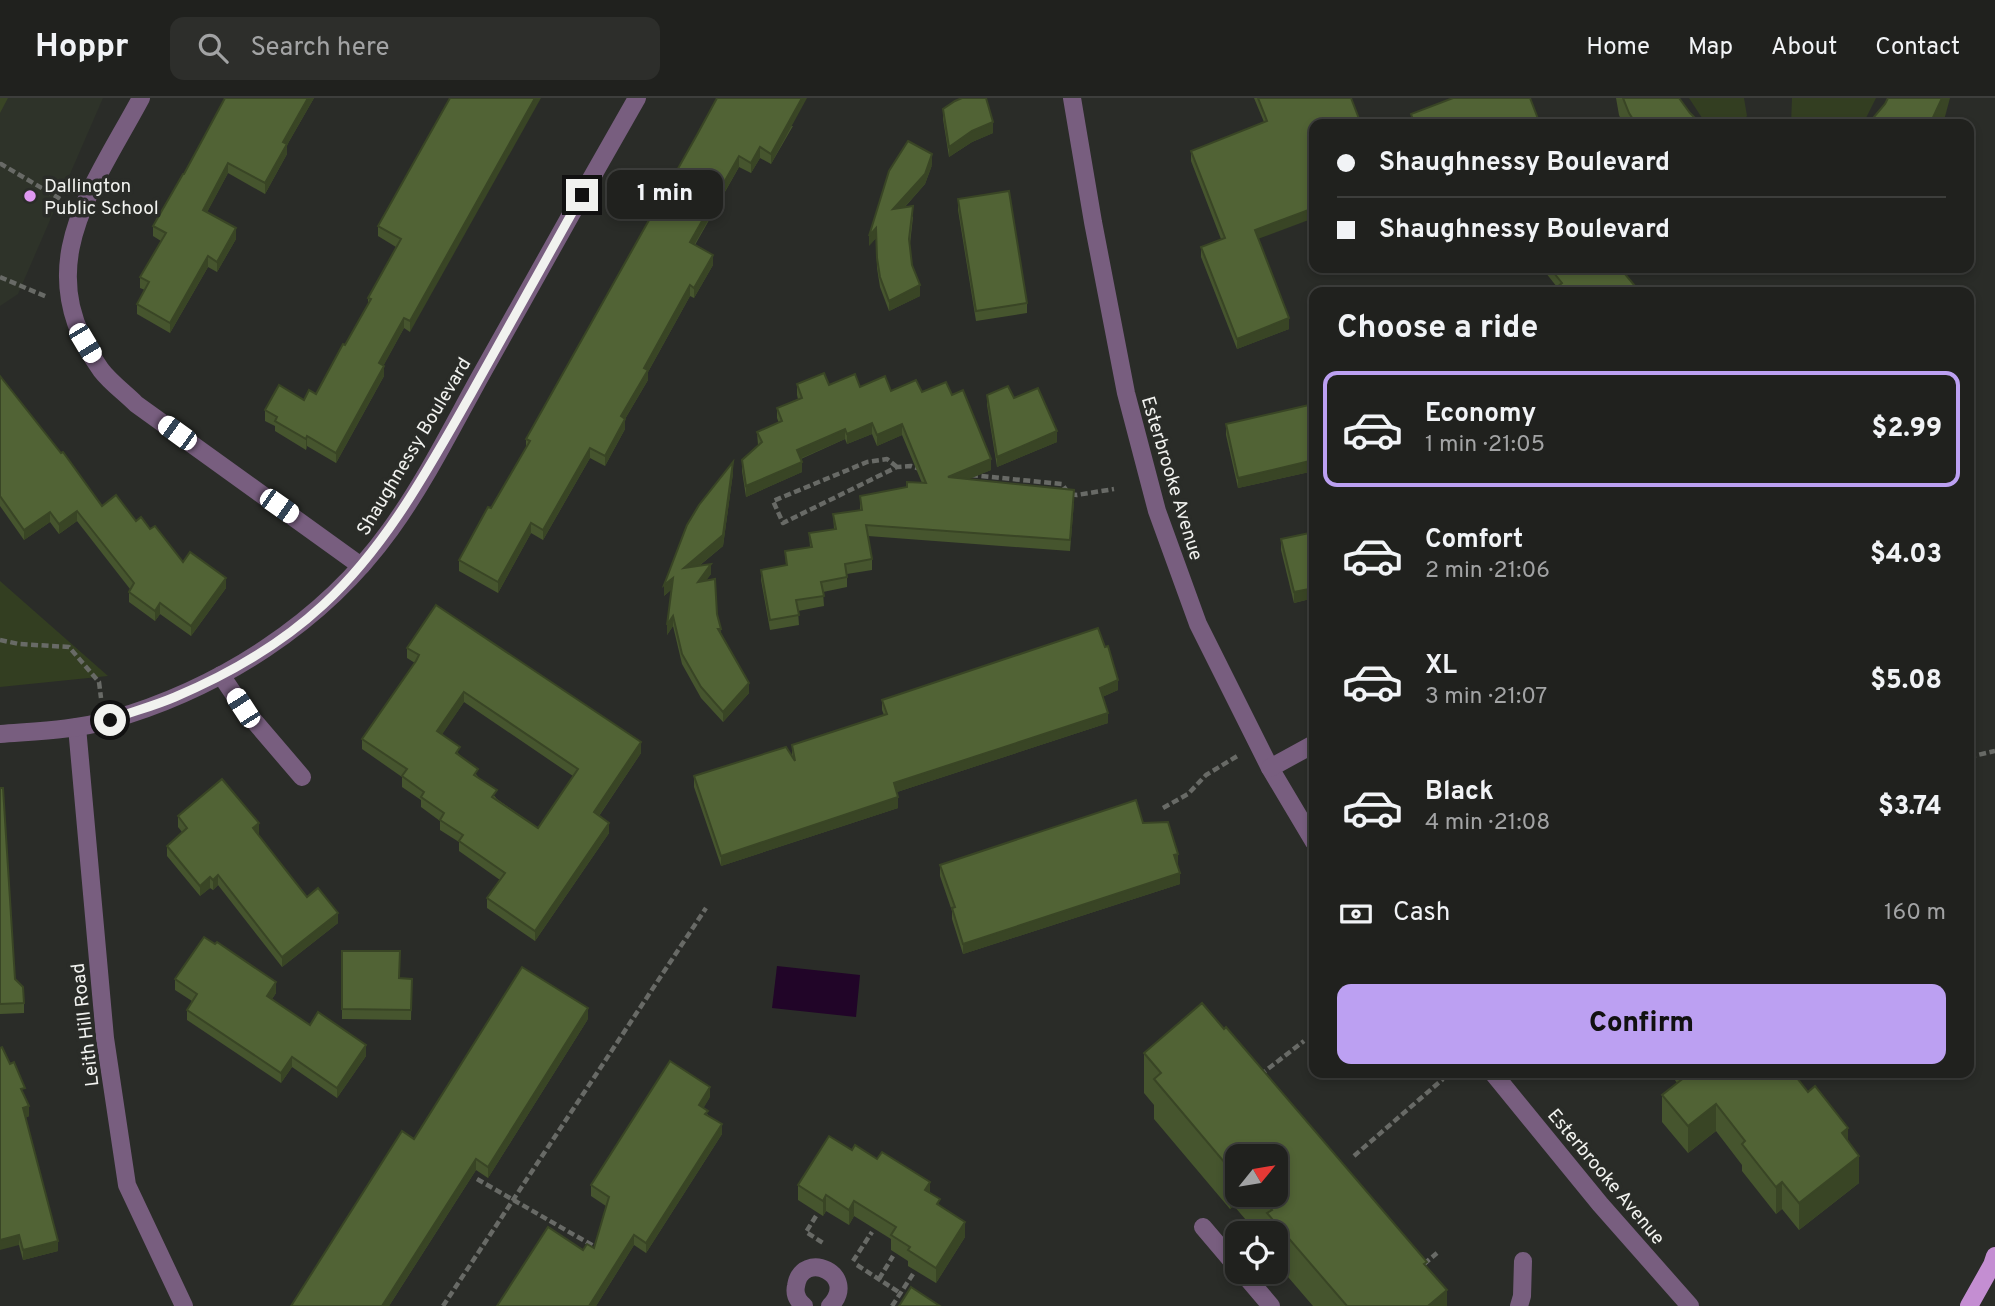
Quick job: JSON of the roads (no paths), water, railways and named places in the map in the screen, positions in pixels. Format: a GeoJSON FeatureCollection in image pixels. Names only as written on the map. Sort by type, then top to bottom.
{"type":"FeatureCollection","features":[{"type":"Feature","properties":{"kind":"main road"},"geometry":{"type":"LineString","coordinates":[[1969,1306],[1995,1256]]}},
{"type":"Feature","properties":{"kind":"street"},"geometry":{"type":"LineString","coordinates":[[141,98],[81,212],[69,247],[66,276],[70,307],[85,343],[103,372],[136,404],[361,566]]}},
{"type":"Feature","properties":{"kind":"street","name":"Shaughnessy Boulevard"},"geometry":{"type":"LineString","coordinates":[[0,734],[77,727],[110,720],[174,697],[221,675],[287,634],[322,606],[361,566],[390,529],[432,463],[636,98]]}},
{"type":"Feature","properties":{"kind":"street","name":"Esterbrooke Avenue"},"geometry":{"type":"LineString","coordinates":[[1072,98],[1126,393],[1157,511],[1198,624],[1270,768],[1309,827]]}},
{"type":"Feature","properties":{"kind":"street"},"geometry":{"type":"LineString","coordinates":[[221,675],[243,708],[302,777]]}},
{"type":"Feature","properties":{"kind":"street","name":"Leith Hill Road"},"geometry":{"type":"LineString","coordinates":[[77,727],[105,1038],[127,1185],[184,1306]]}},
{"type":"Feature","properties":{"kind":"street"},"geometry":{"type":"LineString","coordinates":[[1270,768],[1309,747]]}},
{"type":"Feature","properties":{"kind":"street","name":"Esterbrooke Avenue"},"geometry":{"type":"LineString","coordinates":[[1497,1078],[1600,1204],[1690,1306]]}},
{"type":"Feature","properties":{"kind":"street"},"geometry":{"type":"LineString","coordinates":[[1203,1227],[1225,1253]]}},
{"type":"Feature","properties":{"kind":"street"},"geometry":{"type":"LineString","coordinates":[[1519,1306],[1522,1296],[1523,1261]]}},
{"type":"Feature","properties":{"kind":"street"},"geometry":{"type":"LineString","coordinates":[[804,1306],[795,1292],[796,1285],[803,1272],[816,1267],[823,1268],[835,1277],[837,1297],[830,1306]]}},
{"type":"Feature","properties":{"kind":"street"},"geometry":{"type":"LineString","coordinates":[[1252,1284],[1271,1306]]}},
{"type":"Feature","properties":{"kind":"place","name":"Dallington Public School"},"geometry":{"type":"Point","coordinates":[30,196]}}]}
